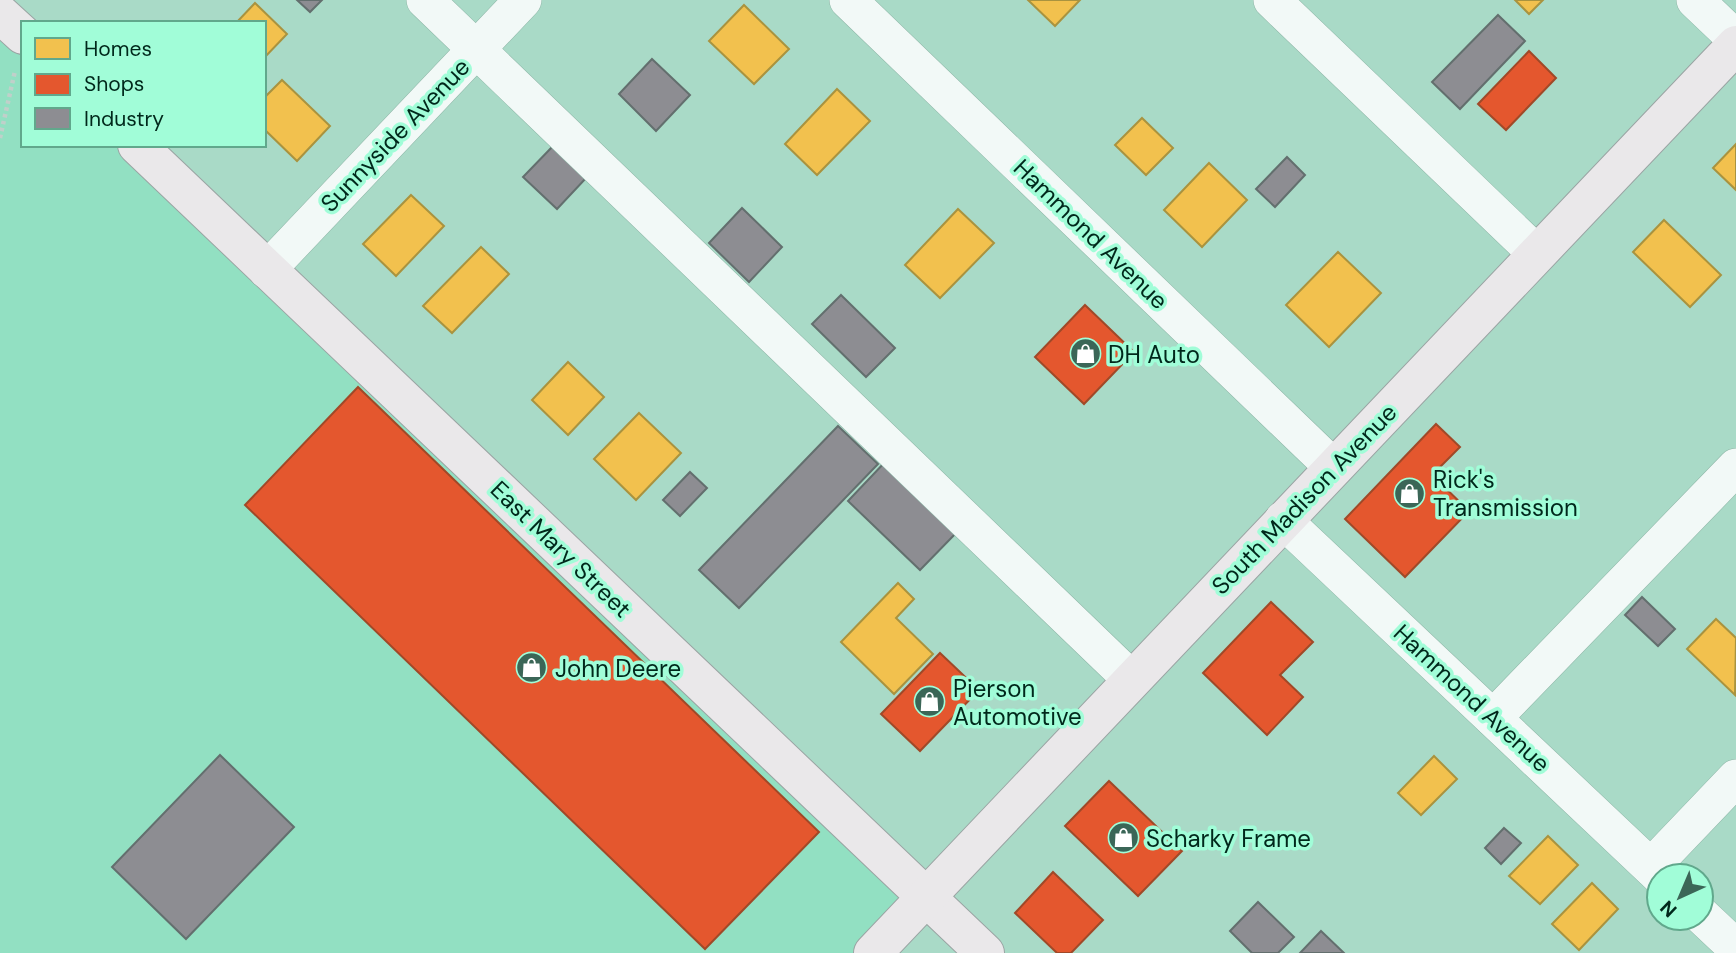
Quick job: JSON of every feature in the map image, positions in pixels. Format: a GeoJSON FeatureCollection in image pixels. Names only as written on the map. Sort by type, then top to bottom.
{"type":"FeatureCollection","features":[{"type":"Feature","properties":{"kind":"main road"},"geometry":{"type":"LineString","coordinates":[[0,13],[21,34]]}},
{"type":"Feature","properties":{"kind":"main road","name":"South Madison Avenue"},"geometry":{"type":"LineString","coordinates":[[873,953],[1736,44]]}},
{"type":"Feature","properties":{"kind":"main road","name":"East Mary Street"},"geometry":{"type":"LineString","coordinates":[[139,147],[985,953]]}},
{"type":"Feature","properties":{"kind":"street"},"geometry":{"type":"LineString","coordinates":[[425,0],[1132,680]]}},
{"type":"Feature","properties":{"kind":"street","name":"Sunnyside Avenue"},"geometry":{"type":"LineString","coordinates":[[267,270],[523,0]]}},
{"type":"Feature","properties":{"kind":"street","name":"Hammond Avenue"},"geometry":{"type":"LineString","coordinates":[[848,0],[1334,468]]}},
{"type":"Feature","properties":{"kind":"street"},"geometry":{"type":"LineString","coordinates":[[1272,0],[1537,254]]}},
{"type":"Feature","properties":{"kind":"street"},"geometry":{"type":"LineString","coordinates":[[1695,0],[1736,39]]}},
{"type":"Feature","properties":{"kind":"street"},"geometry":{"type":"LineString","coordinates":[[1493,718],[1736,467]]}},
{"type":"Feature","properties":{"kind":"street","name":"Hammond Avenue"},"geometry":{"type":"LineString","coordinates":[[1283,520],[1645,862]]}},
{"type":"Feature","properties":{"kind":"street"},"geometry":{"type":"LineString","coordinates":[[1664,862],[1736,778]]}},
{"type":"Feature","properties":{"kind":"street"},"geometry":{"type":"LineString","coordinates":[[1715,928],[1736,948]]}},
{"type":"Feature","properties":{"kind":"path"},"geometry":{"type":"LineString","coordinates":[[0,138],[21,40]]}},
{"type":"Feature","properties":{"kind":"shaded area"},"geometry":{"type":"Polygon","coordinates":[[[0,14],[21,33],[21,147],[139,147],[926,897],[873,953],[0,953],[0,14]]]}},
{"type":"Feature","properties":{"kind":"building: Homes"},"geometry":{"type":"Polygon","coordinates":[[[1028,0],[1080,0],[1055,26],[1028,0]]]}},
{"type":"Feature","properties":{"kind":"building: Homes"},"geometry":{"type":"Polygon","coordinates":[[[1515,0],[1543,0],[1529,14],[1515,0]]]}},
{"type":"Feature","properties":{"kind":"building: Homes"},"geometry":{"type":"Polygon","coordinates":[[[255,3],[287,34],[266,56],[266,21],[238,21],[255,3]]]}},
{"type":"Feature","properties":{"kind":"building: Homes"},"geometry":{"type":"Polygon","coordinates":[[[744,5],[789,49],[754,84],[709,41],[744,5]]]}},
{"type":"Feature","properties":{"kind":"building: Homes"},"geometry":{"type":"Polygon","coordinates":[[[282,80],[330,126],[297,161],[266,131],[266,96],[282,80]]]}},
{"type":"Feature","properties":{"kind":"building: Homes"},"geometry":{"type":"Polygon","coordinates":[[[837,89],[870,121],[817,175],[785,144],[837,89]]]}},
{"type":"Feature","properties":{"kind":"building: Homes"},"geometry":{"type":"Polygon","coordinates":[[[1142,118],[1173,148],[1146,175],[1115,145],[1142,118]]]}},
{"type":"Feature","properties":{"kind":"building: Homes"},"geometry":{"type":"Polygon","coordinates":[[[1736,144],[1736,190],[1713,168],[1736,144]]]}},
{"type":"Feature","properties":{"kind":"building: Homes"},"geometry":{"type":"Polygon","coordinates":[[[1209,163],[1247,200],[1202,247],[1164,210],[1209,163]]]}},
{"type":"Feature","properties":{"kind":"building: Homes"},"geometry":{"type":"Polygon","coordinates":[[[411,195],[444,226],[396,276],[363,244],[411,195]]]}},
{"type":"Feature","properties":{"kind":"building: Homes"},"geometry":{"type":"Polygon","coordinates":[[[958,209],[994,243],[940,298],[905,265],[958,209]]]}},
{"type":"Feature","properties":{"kind":"building: Homes"},"geometry":{"type":"Polygon","coordinates":[[[1664,220],[1721,275],[1690,307],[1633,252],[1664,220]]]}},
{"type":"Feature","properties":{"kind":"building: Homes"},"geometry":{"type":"Polygon","coordinates":[[[481,247],[509,274],[452,333],[423,306],[481,247]]]}},
{"type":"Feature","properties":{"kind":"building: Homes"},"geometry":{"type":"Polygon","coordinates":[[[1338,252],[1381,293],[1329,347],[1286,305],[1338,252]]]}},
{"type":"Feature","properties":{"kind":"building: Homes"},"geometry":{"type":"Polygon","coordinates":[[[568,362],[604,397],[568,435],[532,400],[568,362]]]}},
{"type":"Feature","properties":{"kind":"building: Homes"},"geometry":{"type":"Polygon","coordinates":[[[639,413],[681,453],[636,500],[594,459],[639,413]]]}},
{"type":"Feature","properties":{"kind":"building: Homes"},"geometry":{"type":"Polygon","coordinates":[[[898,583],[914,599],[896,618],[933,654],[894,694],[841,642],[898,583]]]}},
{"type":"Feature","properties":{"kind":"building: Homes"},"geometry":{"type":"Polygon","coordinates":[[[1716,619],[1736,638],[1735,695],[1687,649],[1716,619]]]}},
{"type":"Feature","properties":{"kind":"building: Homes"},"geometry":{"type":"Polygon","coordinates":[[[1434,756],[1457,779],[1421,815],[1398,793],[1434,756]]]}},
{"type":"Feature","properties":{"kind":"building: Homes"},"geometry":{"type":"Polygon","coordinates":[[[1548,836],[1578,865],[1540,904],[1509,876],[1548,836]]]}},
{"type":"Feature","properties":{"kind":"building: Homes"},"geometry":{"type":"Polygon","coordinates":[[[1592,883],[1618,909],[1579,950],[1552,924],[1592,883]]]}},
{"type":"Feature","properties":{"kind":"building: Shops"},"geometry":{"type":"Polygon","coordinates":[[[1529,51],[1556,78],[1506,130],[1478,104],[1529,51]]]}},
{"type":"Feature","properties":{"kind":"building: Shops","name":"DH Auto"},"geometry":{"type":"Polygon","coordinates":[[[1085,305],[1134,352],[1084,404],[1035,357],[1085,305]]]}},
{"type":"Feature","properties":{"kind":"building: Shops","name":"John Deere"},"geometry":{"type":"Polygon","coordinates":[[[358,387],[819,832],[705,949],[245,505],[358,387]]]}},
{"type":"Feature","properties":{"kind":"building: Shops","name":"Rick's Transmission"},"geometry":{"type":"Polygon","coordinates":[[[1436,424],[1460,447],[1432,475],[1469,511],[1405,577],[1345,519],[1436,424]]]}},
{"type":"Feature","properties":{"kind":"building: Shops"},"geometry":{"type":"Polygon","coordinates":[[[1271,602],[1313,642],[1280,675],[1303,697],[1267,735],[1203,673],[1271,602]]]}},
{"type":"Feature","properties":{"kind":"building: Shops","name":"Pierson Automotive"},"geometry":{"type":"Polygon","coordinates":[[[940,653],[979,690],[920,751],[881,714],[940,653]]]}},
{"type":"Feature","properties":{"kind":"building: Shops","name":"Scharky Frame"},"geometry":{"type":"Polygon","coordinates":[[[1109,781],[1182,851],[1138,896],[1065,826],[1109,781]]]}},
{"type":"Feature","properties":{"kind":"building: Shops"},"geometry":{"type":"Polygon","coordinates":[[[1053,872],[1103,920],[1071,953],[1057,953],[1015,913],[1053,872]]]}},
{"type":"Feature","properties":{"kind":"building: Industry"},"geometry":{"type":"Polygon","coordinates":[[[297,0],[322,0],[310,12],[297,0]]]}},
{"type":"Feature","properties":{"kind":"building: Industry"},"geometry":{"type":"Polygon","coordinates":[[[1498,15],[1525,41],[1460,109],[1432,82],[1498,15]]]}},
{"type":"Feature","properties":{"kind":"building: Industry"},"geometry":{"type":"Polygon","coordinates":[[[652,59],[690,95],[656,131],[619,94],[652,59]]]}},
{"type":"Feature","properties":{"kind":"building: Industry"},"geometry":{"type":"Polygon","coordinates":[[[554,145],[587,177],[557,209],[523,177],[554,145]]]}},
{"type":"Feature","properties":{"kind":"building: Industry"},"geometry":{"type":"Polygon","coordinates":[[[1287,157],[1305,175],[1275,207],[1256,189],[1287,157]]]}},
{"type":"Feature","properties":{"kind":"building: Industry"},"geometry":{"type":"Polygon","coordinates":[[[742,208],[782,247],[749,282],[709,243],[742,208]]]}},
{"type":"Feature","properties":{"kind":"building: Industry"},"geometry":{"type":"Polygon","coordinates":[[[841,295],[895,348],[866,377],[812,324],[841,295]]]}},
{"type":"Feature","properties":{"kind":"building: Industry"},"geometry":{"type":"Polygon","coordinates":[[[838,426],[878,464],[739,608],[699,570],[838,426]]]}},
{"type":"Feature","properties":{"kind":"building: Industry"},"geometry":{"type":"Polygon","coordinates":[[[887,460],[960,529],[920,570],[848,501],[887,460]]]}},
{"type":"Feature","properties":{"kind":"building: Industry"},"geometry":{"type":"Polygon","coordinates":[[[690,472],[707,488],[680,516],[663,500],[690,472]]]}},
{"type":"Feature","properties":{"kind":"building: Industry"},"geometry":{"type":"Polygon","coordinates":[[[1642,597],[1675,629],[1658,646],[1625,615],[1642,597]]]}},
{"type":"Feature","properties":{"kind":"building: Industry"},"geometry":{"type":"Polygon","coordinates":[[[220,755],[294,827],[186,939],[112,867],[220,755]]]}},
{"type":"Feature","properties":{"kind":"building: Industry"},"geometry":{"type":"Polygon","coordinates":[[[1504,828],[1521,843],[1501,864],[1485,848],[1504,828]]]}},
{"type":"Feature","properties":{"kind":"building: Industry"},"geometry":{"type":"Polygon","coordinates":[[[1258,902],[1294,937],[1278,953],[1252,953],[1230,931],[1258,902]]]}},
{"type":"Feature","properties":{"kind":"building: Industry"},"geometry":{"type":"Polygon","coordinates":[[[1321,931],[1344,953],[1300,953],[1321,931]]]}},
{"type":"Feature","properties":{"kind":"place","name":"DH Auto"},"geometry":{"type":"Point","coordinates":[1085,354]}},
{"type":"Feature","properties":{"kind":"place","name":"Rick's Transmission"},"geometry":{"type":"Point","coordinates":[1410,493]}},
{"type":"Feature","properties":{"kind":"place","name":"John Deere"},"geometry":{"type":"Point","coordinates":[532,668]}},
{"type":"Feature","properties":{"kind":"place","name":"Pierson Automotive"},"geometry":{"type":"Point","coordinates":[930,702]}},
{"type":"Feature","properties":{"kind":"place","name":"Scharky Frame"},"geometry":{"type":"Point","coordinates":[1123,838]}}]}
